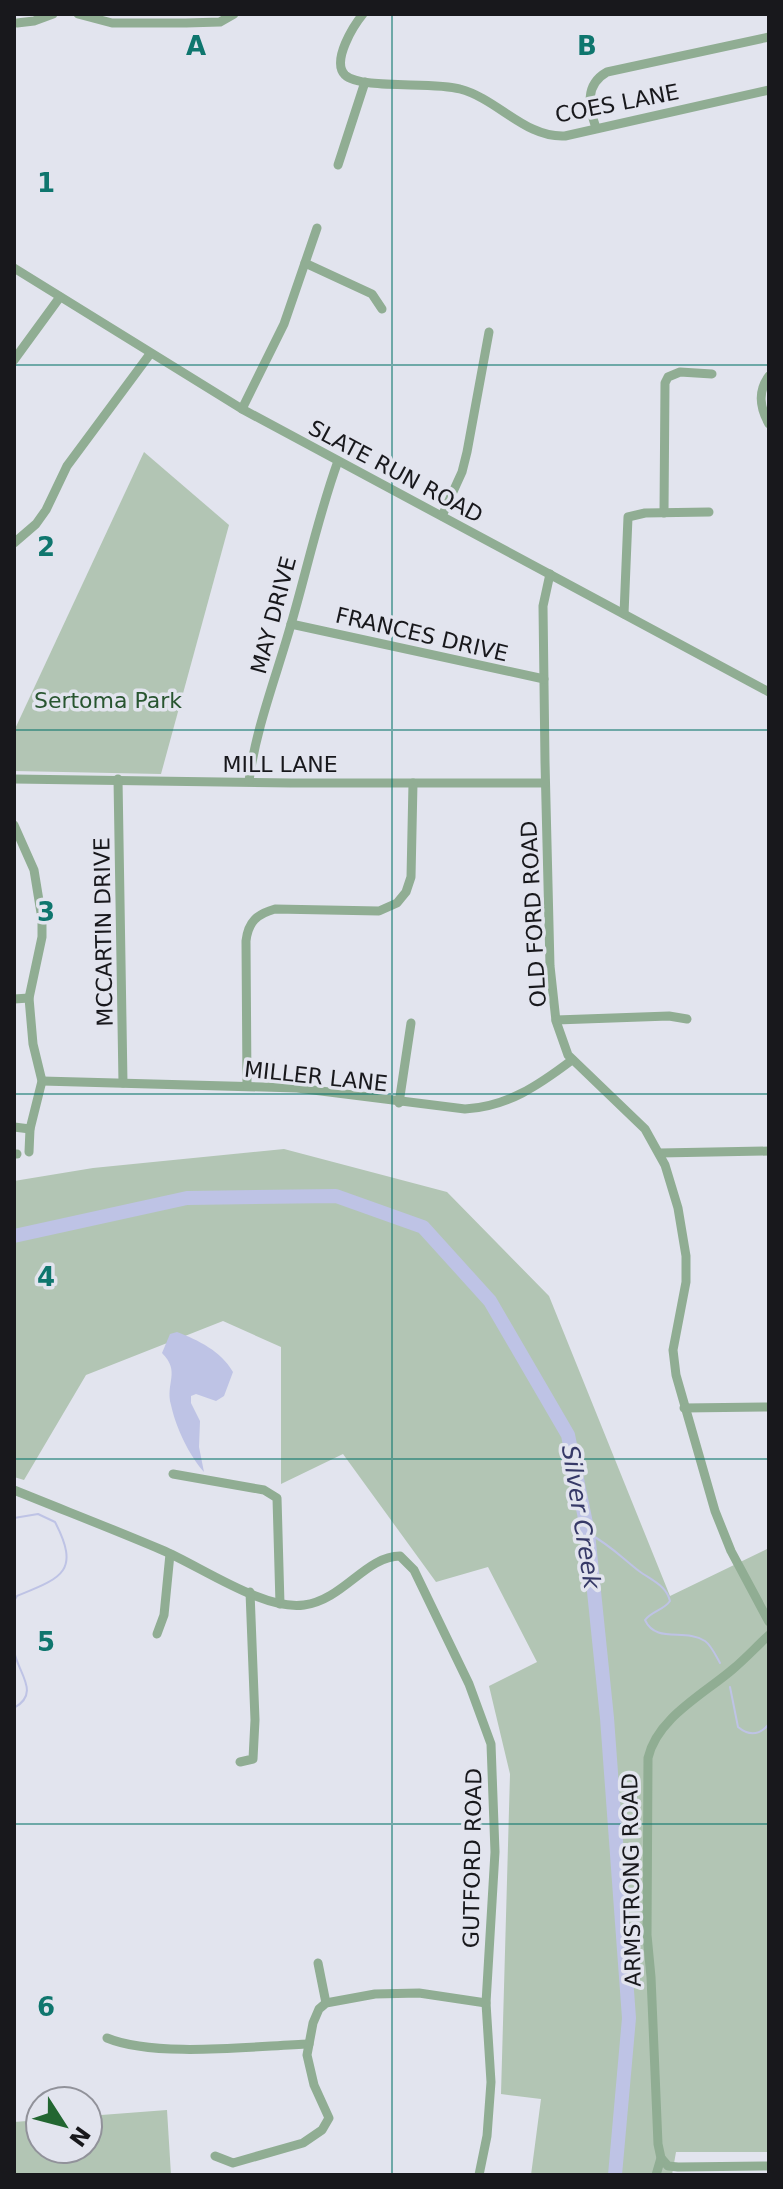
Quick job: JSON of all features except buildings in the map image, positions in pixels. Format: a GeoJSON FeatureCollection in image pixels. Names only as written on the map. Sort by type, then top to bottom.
{"type":"FeatureCollection","features":[{"type":"Feature","properties":{"kind":"street"},"geometry":{"type":"LineString","coordinates":[[17,23],[53,14]]}},
{"type":"Feature","properties":{"kind":"street"},"geometry":{"type":"LineString","coordinates":[[78,14],[112,23],[186,23],[220,22],[234,14]]}},
{"type":"Feature","properties":{"kind":"street","name":"COES LANE"},"geometry":{"type":"LineString","coordinates":[[363,14],[345,45],[341,59],[342,72],[346,76],[365,82],[460,89],[484,98],[545,135],[565,136],[769,90]]}},
{"type":"Feature","properties":{"kind":"street"},"geometry":{"type":"LineString","coordinates":[[596,128],[591,113],[591,91],[594,83],[607,72],[769,37]]}},
{"type":"Feature","properties":{"kind":"street"},"geometry":{"type":"LineString","coordinates":[[338,165],[365,82]]}},
{"type":"Feature","properties":{"kind":"street"},"geometry":{"type":"LineString","coordinates":[[242,409],[284,324],[317,228]]}},
{"type":"Feature","properties":{"kind":"street"},"geometry":{"type":"LineString","coordinates":[[305,263],[372,294],[382,309]]}},
{"type":"Feature","properties":{"kind":"street","name":"SLATE RUN ROAD"},"geometry":{"type":"LineString","coordinates":[[14,268],[242,409],[769,692]]}},
{"type":"Feature","properties":{"kind":"street"},"geometry":{"type":"LineString","coordinates":[[14,360],[60,297]]}},
{"type":"Feature","properties":{"kind":"street"},"geometry":{"type":"LineString","coordinates":[[442,516],[462,472],[489,332]]}},
{"type":"Feature","properties":{"kind":"street"},"geometry":{"type":"LineString","coordinates":[[14,543],[36,524],[67,466],[150,354]]}},
{"type":"Feature","properties":{"kind":"street"},"geometry":{"type":"LineString","coordinates":[[664,513],[665,383],[668,377],[680,372],[712,374]]}},
{"type":"Feature","properties":{"kind":"street"},"geometry":{"type":"LineString","coordinates":[[769,376],[763,384],[761,411],[769,424]]}},
{"type":"Feature","properties":{"kind":"street","name":"MAY DRIVE"},"geometry":{"type":"LineString","coordinates":[[249,781],[323,501],[338,461]]}},
{"type":"Feature","properties":{"kind":"street"},"geometry":{"type":"LineString","coordinates":[[624,614],[628,517],[632,514],[709,512]]}},
{"type":"Feature","properties":{"kind":"street","name":"OLD FORD ROAD"},"geometry":{"type":"LineString","coordinates":[[550,574],[543,606],[545,783],[550,966],[556,1020],[563,1045],[572,1060],[636,1119],[660,1153],[670,1179],[684,1237],[686,1282],[673,1363],[705,1484],[725,1538],[769,1622]]}},
{"type":"Feature","properties":{"kind":"street","name":"FRANCES DRIVE"},"geometry":{"type":"LineString","coordinates":[[291,624],[544,679]]}},
{"type":"Feature","properties":{"kind":"street","name":"MILL LANE"},"geometry":{"type":"LineString","coordinates":[[14,779],[545,783]]}},
{"type":"Feature","properties":{"kind":"street","name":"MCCARTIN DRIVE"},"geometry":{"type":"LineString","coordinates":[[118,779],[123,1083]]}},
{"type":"Feature","properties":{"kind":"street"},"geometry":{"type":"LineString","coordinates":[[247,1085],[246,941],[251,922],[275,909],[379,911],[397,903],[406,892],[411,877],[413,783]]}},
{"type":"Feature","properties":{"kind":"street"},"geometry":{"type":"LineString","coordinates":[[14,825],[31,862],[40,893],[42,937],[29,998],[33,1044],[42,1081],[30,1129],[29,1152]]}},
{"type":"Feature","properties":{"kind":"street"},"geometry":{"type":"LineString","coordinates":[[14,999],[29,998]]}},
{"type":"Feature","properties":{"kind":"street"},"geometry":{"type":"LineString","coordinates":[[556,1020],[669,1016],[687,1019]]}},
{"type":"Feature","properties":{"kind":"street"},"geometry":{"type":"LineString","coordinates":[[399,1103],[411,1023]]}},
{"type":"Feature","properties":{"kind":"street","name":"MILLER LANE"},"geometry":{"type":"LineString","coordinates":[[42,1081],[297,1088],[465,1109],[499,1105],[572,1060]]}},
{"type":"Feature","properties":{"kind":"street"},"geometry":{"type":"LineString","coordinates":[[14,1127],[30,1129]]}},
{"type":"Feature","properties":{"kind":"street"},"geometry":{"type":"LineString","coordinates":[[660,1153],[769,1151]]}},
{"type":"Feature","properties":{"kind":"street"},"geometry":{"type":"LineString","coordinates":[[684,1408],[769,1407]]}},
{"type":"Feature","properties":{"kind":"street"},"geometry":{"type":"LineString","coordinates":[[173,1474],[264,1490],[277,1498],[280,1604]]}},
{"type":"Feature","properties":{"kind":"street","name":"GUTFORD ROAD"},"geometry":{"type":"LineString","coordinates":[[14,1490],[170,1554],[280,1604],[302,1606],[342,1591],[373,1564],[390,1556],[400,1556],[414,1570],[469,1684],[491,1744],[495,1852],[486,2003],[491,2082],[487,2136],[479,2175]]}},
{"type":"Feature","properties":{"kind":"street"},"geometry":{"type":"LineString","coordinates":[[157,1634],[164,1615],[170,1554]]}},
{"type":"Feature","properties":{"kind":"street"},"geometry":{"type":"LineString","coordinates":[[240,1762],[253,1759],[250,1592]]}},
{"type":"Feature","properties":{"kind":"street","name":"ARMSTRONG ROAD"},"geometry":{"type":"LineString","coordinates":[[656,2175],[661,2158],[647,1935],[649,1752],[672,1719],[769,1635]]}},
{"type":"Feature","properties":{"kind":"street"},"geometry":{"type":"LineString","coordinates":[[318,1963],[326,2003]]}},
{"type":"Feature","properties":{"kind":"street"},"geometry":{"type":"LineString","coordinates":[[215,2156],[233,2163],[303,2143],[322,2130],[329,2118],[314,2085],[307,2055],[319,2009],[326,2003],[375,1994],[419,1993],[486,2003]]}},
{"type":"Feature","properties":{"kind":"street"},"geometry":{"type":"LineString","coordinates":[[107,2038],[125,2045],[172,2048],[309,2044]]}},
{"type":"Feature","properties":{"kind":"street"},"geometry":{"type":"LineString","coordinates":[[661,2158],[668,2166],[769,2166]]}},
{"type":"Feature","properties":{"kind":"green space","name":"Sertoma Park"},"geometry":{"type":"Polygon","coordinates":[[[144,452],[229,525],[161,774],[14,771],[14,731],[144,452]]]}},
{"type":"Feature","properties":{"kind":"green space"},"geometry":{"type":"Polygon","coordinates":[[[284,1149],[447,1192],[549,1296],[670,1596],[769,1548],[769,2152],[676,2152],[672,2175],[531,2175],[541,2099],[501,2094],[510,1774],[489,1686],[537,1662],[488,1567],[436,1582],[343,1454],[281,1484],[281,1347],[223,1321],[86,1375],[24,1480],[14,1477],[14,1181],[93,1168],[284,1149]]]}},
{"type":"Feature","properties":{"kind":"green space"},"geometry":{"type":"Polygon","coordinates":[[[167,2110],[171,2175],[14,2175],[14,2122],[24,2121],[24,2165],[104,2165],[104,2115],[167,2110]]]}},
{"type":"Feature","properties":{"kind":"water"},"geometry":{"type":"Polygon","coordinates":[[[177,1332],[216,1352],[233,1372],[224,1396],[216,1401],[196,1394],[191,1396],[200,1421],[199,1447],[204,1472],[184,1441],[171,1405],[171,1366],[162,1353],[170,1334],[177,1332]]]}},
{"type":"Feature","properties":{"kind":"waterway","name":"Silver Creek"},"geometry":{"type":"LineString","coordinates":[[14,1236],[187,1198],[336,1196],[423,1227],[490,1301],[568,1435],[588,1533],[607,1718],[629,2018],[615,2175]]}},
{"type":"Feature","properties":{"kind":"waterway"},"geometry":{"type":"LineString","coordinates":[[14,1518],[38,1514],[55,1522],[66,1552],[66,1563],[55,1578],[17,1596],[14,1601]]}},
{"type":"Feature","properties":{"kind":"waterway"},"geometry":{"type":"LineString","coordinates":[[588,1533],[665,1591],[670,1601],[645,1620],[650,1627],[656,1632],[697,1637],[705,1641],[720,1663]]}},
{"type":"Feature","properties":{"kind":"waterway"},"geometry":{"type":"LineString","coordinates":[[14,1651],[27,1689],[22,1702],[14,1708]]}},
{"type":"Feature","properties":{"kind":"waterway"},"geometry":{"type":"LineString","coordinates":[[730,1687],[738,1727],[754,1733],[769,1724]]}}]}
